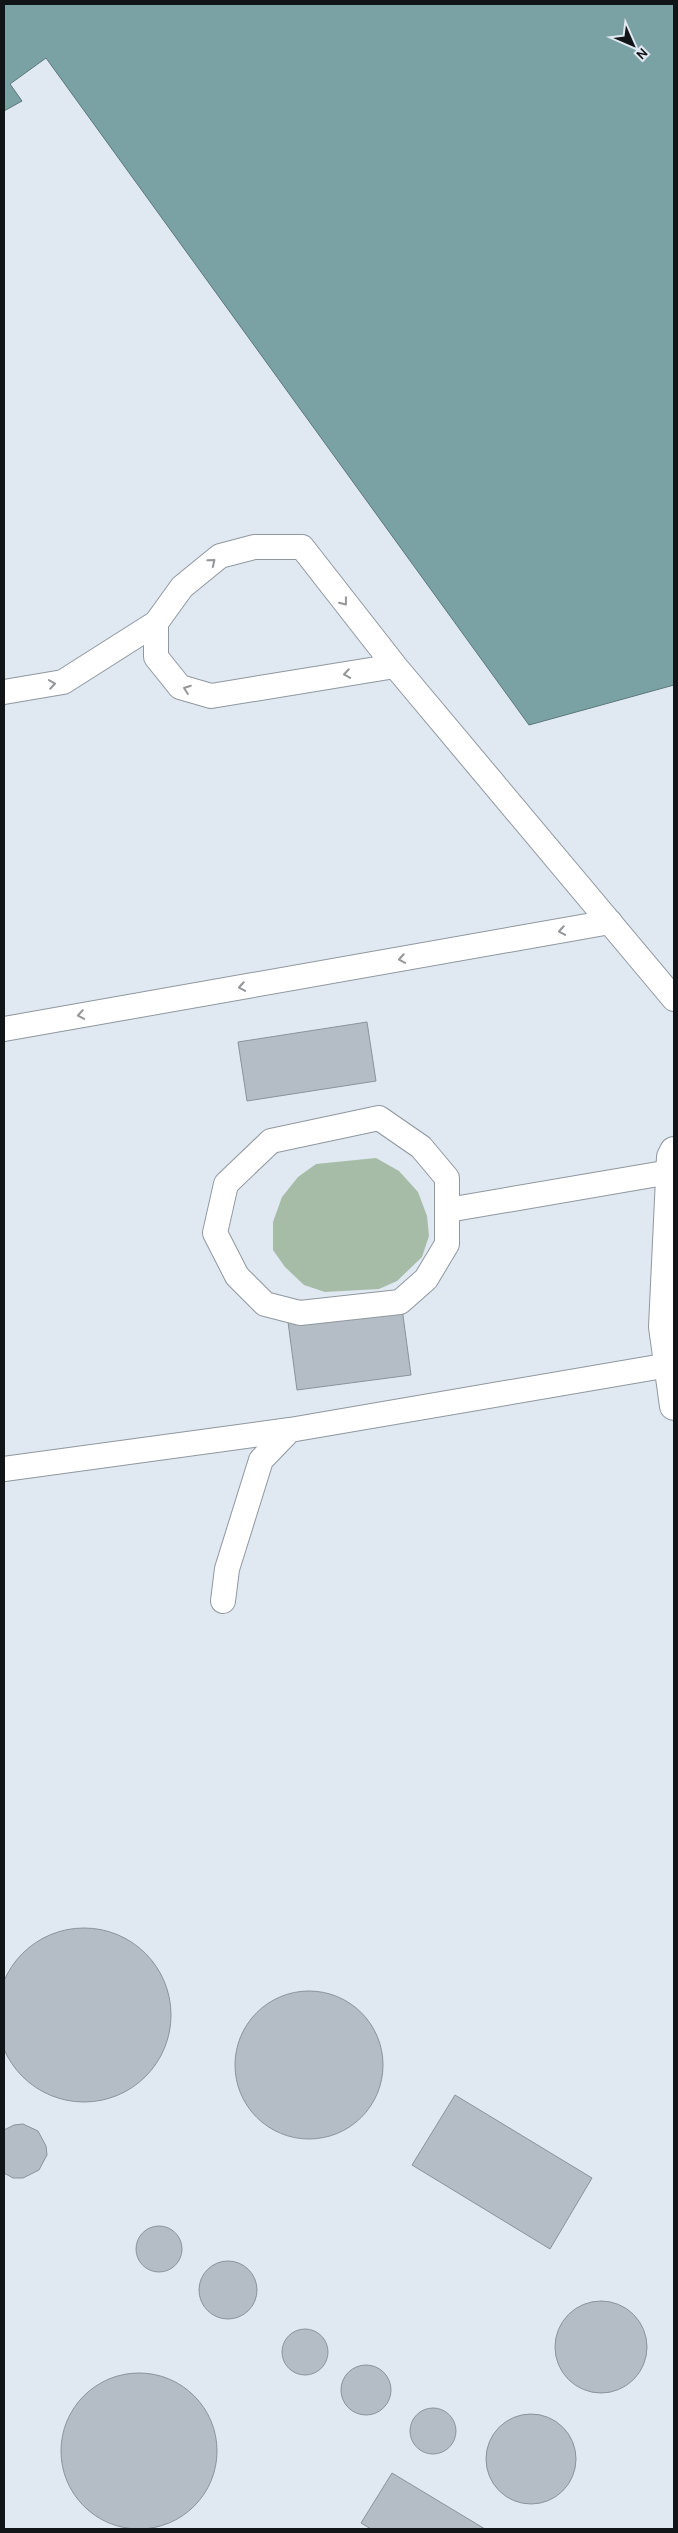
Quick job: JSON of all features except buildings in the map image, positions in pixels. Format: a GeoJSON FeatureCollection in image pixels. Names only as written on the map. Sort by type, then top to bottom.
{"type":"FeatureCollection","features":[{"type":"Feature","properties":{"kind":"street"},"geometry":{"type":"LineString","coordinates":[[672,1162],[663,1326],[674,1406]]}},
{"type":"Feature","properties":{"kind":"lane"},"geometry":{"type":"LineString","coordinates":[[4,692],[63,682],[156,623],[182,587],[220,556],[254,547],[302,547],[395,666],[674,999]]}},
{"type":"Feature","properties":{"kind":"lane"},"geometry":{"type":"LineString","coordinates":[[156,623],[156,657],[180,687],[210,696],[395,666]]}},
{"type":"Feature","properties":{"kind":"lane"},"geometry":{"type":"LineString","coordinates":[[4,1029],[610,922]]}},
{"type":"Feature","properties":{"kind":"lane"},"geometry":{"type":"LineString","coordinates":[[379,1118],[421,1147],[447,1178],[448,1210],[447,1244],[426,1278],[400,1302],[300,1313],[265,1304],[237,1276],[215,1233],[226,1184],[271,1141],[379,1118]]}},
{"type":"Feature","properties":{"kind":"lane"},"geometry":{"type":"LineString","coordinates":[[448,1210],[672,1162]]}},
{"type":"Feature","properties":{"kind":"lane"},"geometry":{"type":"LineString","coordinates":[[4,1469],[290,1430],[669,1365]]}},
{"type":"Feature","properties":{"kind":"lane"},"geometry":{"type":"LineString","coordinates":[[223,1601],[227,1569],[261,1460],[290,1430]]}},
{"type":"Feature","properties":{"kind":"shaded area"},"geometry":{"type":"Polygon","coordinates":[[[4,4],[674,4],[674,685],[529,725],[46,58],[10,84],[22,101],[4,111],[4,4]]]}},
{"type":"Feature","properties":{"kind":"shaded area"},"geometry":{"type":"Polygon","coordinates":[[[376,1158],[399,1171],[418,1192],[427,1216],[429,1236],[422,1257],[397,1281],[379,1289],[325,1292],[304,1285],[285,1267],[273,1250],[273,1222],[282,1197],[298,1177],[316,1164],[376,1158]]]}}]}
